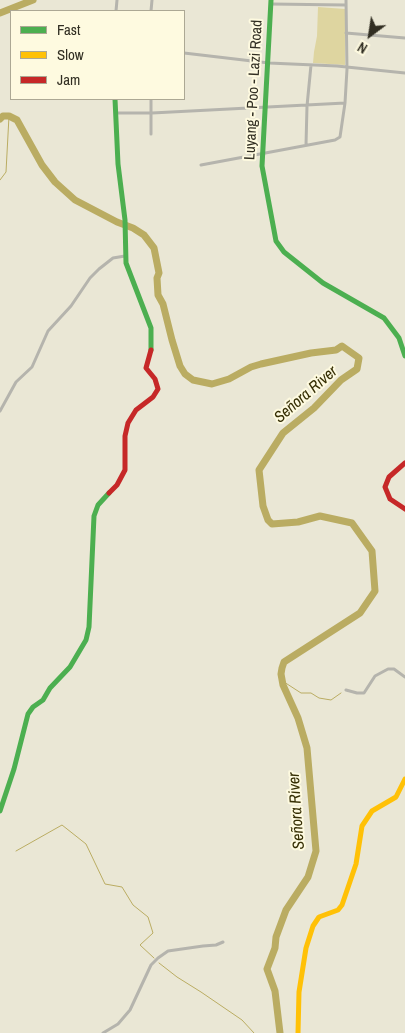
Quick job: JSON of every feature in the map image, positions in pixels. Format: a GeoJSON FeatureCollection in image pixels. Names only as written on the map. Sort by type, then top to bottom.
{"type":"FeatureCollection","features":[{"type":"Feature","properties":{"kind":"main road","name":"Luyang - Poo - Lazi Road"},"geometry":{"type":"LineString","coordinates":[[271,2],[262,166],[274,237],[279,246],[323,283],[384,318],[399,338],[405,356]]}},
{"type":"Feature","properties":{"kind":"main road"},"geometry":{"type":"LineString","coordinates":[[0,811],[13,772],[28,714],[33,707],[43,700],[50,688],[70,667],[86,640],[89,627],[94,516],[98,505],[117,486],[124,470],[125,436],[128,423],[136,410],[153,397],[158,389],[155,379],[146,368],[152,346],[151,328],[128,270],[125,256],[125,220],[115,100]]}},
{"type":"Feature","properties":{"kind":"main road"},"geometry":{"type":"LineString","coordinates":[[405,462],[388,477],[385,487],[390,499],[405,510]]}},
{"type":"Feature","properties":{"kind":"main road"},"geometry":{"type":"LineString","coordinates":[[298,1033],[299,992],[306,948],[313,926],[319,917],[338,910],[342,905],[356,864],[362,826],[372,811],[396,797],[405,779]]}},
{"type":"Feature","properties":{"kind":"street"},"geometry":{"type":"LineString","coordinates":[[201,165],[335,140],[341,134],[347,67],[346,0]]}},
{"type":"Feature","properties":{"kind":"street"},"geometry":{"type":"LineString","coordinates":[[271,2],[345,5]]}},
{"type":"Feature","properties":{"kind":"street"},"geometry":{"type":"LineString","coordinates":[[346,33],[405,38]]}},
{"type":"Feature","properties":{"kind":"street"},"geometry":{"type":"LineString","coordinates":[[185,53],[405,73]]}},
{"type":"Feature","properties":{"kind":"street"},"geometry":{"type":"LineString","coordinates":[[306,146],[311,65]]}},
{"type":"Feature","properties":{"kind":"street"},"geometry":{"type":"LineString","coordinates":[[151,100],[151,134]]}},
{"type":"Feature","properties":{"kind":"street"},"geometry":{"type":"LineString","coordinates":[[117,113],[345,104]]}},
{"type":"Feature","properties":{"kind":"street"},"geometry":{"type":"LineString","coordinates":[[0,411],[16,382],[32,367],[48,331],[71,306],[90,278],[113,258],[125,256]]}},
{"type":"Feature","properties":{"kind":"street"},"geometry":{"type":"LineString","coordinates":[[346,690],[357,694],[364,693],[375,676],[388,669],[394,669],[405,677]]}},
{"type":"Feature","properties":{"kind":"street"},"geometry":{"type":"LineString","coordinates":[[103,1033],[118,1024],[130,1010],[152,965],[158,958],[168,952],[203,946],[216,946],[223,942]]}},
{"type":"Feature","properties":{"kind":"shaded area"},"geometry":{"type":"Polygon","coordinates":[[[318,7],[345,9],[345,65],[313,63],[317,36],[318,7]]]}},
{"type":"Feature","properties":{"kind":"waterway","name":"Señora River"},"geometry":{"type":"LineString","coordinates":[[0,13],[33,0]]}},
{"type":"Feature","properties":{"kind":"waterway","name":"Señora River"},"geometry":{"type":"LineString","coordinates":[[0,119],[3,116],[9,116],[17,120],[42,165],[55,182],[75,200],[117,222],[133,228],[144,235],[154,248],[159,273],[157,278],[158,295],[163,304],[180,366],[185,374],[193,380],[212,384],[229,379],[251,367],[261,364],[311,353],[336,350],[342,346],[359,358],[357,369],[341,380],[314,408],[283,433],[259,470],[263,506],[268,520],[272,524],[298,522],[320,516],[352,523],[372,551],[375,591],[360,613],[284,662],[282,668],[283,685],[298,718],[307,748],[316,851],[308,877],[286,910],[267,969],[275,991],[280,1033]]}},
{"type":"Feature","properties":{"kind":"waterway"},"geometry":{"type":"LineString","coordinates":[[0,180],[6,172],[9,116]]}},
{"type":"Feature","properties":{"kind":"waterway"},"geometry":{"type":"LineString","coordinates":[[281,680],[301,693],[311,693],[319,698],[331,700],[341,693]]}},
{"type":"Feature","properties":{"kind":"waterway"},"geometry":{"type":"LineString","coordinates":[[16,851],[62,825],[86,844],[105,884],[122,887],[133,905],[148,917],[153,933],[140,945],[154,958]]}},
{"type":"Feature","properties":{"kind":"waterway"},"geometry":{"type":"LineString","coordinates":[[159,963],[242,1020],[254,1033]]}},
{"type":"Feature","properties":{"kind":"traffic: fast"},"geometry":{"type":"LineString","coordinates":[[271,0],[262,166],[276,241],[284,252],[323,283],[384,318],[399,338],[405,356]]}},
{"type":"Feature","properties":{"kind":"traffic: fast"},"geometry":{"type":"LineString","coordinates":[[115,100],[118,164],[125,220],[126,263],[151,328],[151,350]]}},
{"type":"Feature","properties":{"kind":"traffic: fast"},"geometry":{"type":"LineString","coordinates":[[0,811],[14,769],[28,714],[33,707],[43,700],[50,688],[70,667],[86,640],[89,627],[94,516],[98,505],[109,493]]}},
{"type":"Feature","properties":{"kind":"traffic: slow"},"geometry":{"type":"LineString","coordinates":[[298,1033],[299,992],[306,948],[313,926],[319,917],[338,910],[342,905],[356,864],[362,826],[372,811],[396,797],[405,779]]}},
{"type":"Feature","properties":{"kind":"traffic: jam"},"geometry":{"type":"LineString","coordinates":[[109,493],[117,485],[125,470],[125,436],[128,423],[136,410],[153,397],[158,389],[155,379],[146,368],[151,350]]}},
{"type":"Feature","properties":{"kind":"traffic: jam"},"geometry":{"type":"LineString","coordinates":[[405,463],[389,477],[385,487],[390,499],[405,509]]}}]}
